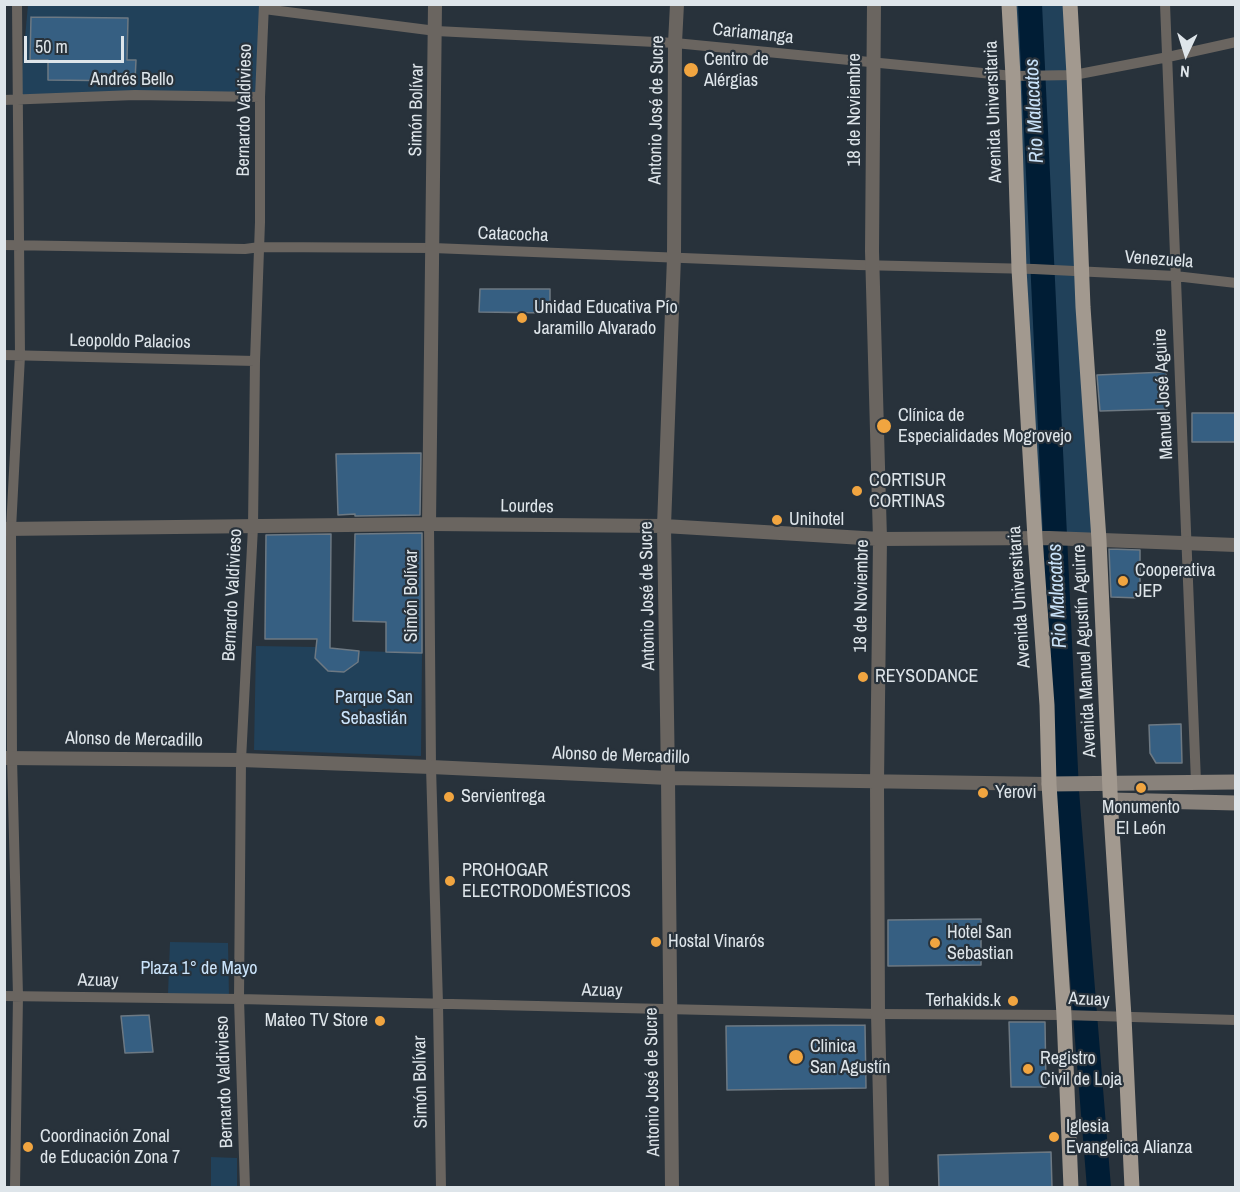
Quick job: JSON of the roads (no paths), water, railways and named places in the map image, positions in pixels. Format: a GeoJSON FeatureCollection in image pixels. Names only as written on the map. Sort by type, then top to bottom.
{"type":"FeatureCollection","features":[{"type":"Feature","properties":{"kind":"main road","name":"Avenida Universitaria"},"geometry":{"type":"LineString","coordinates":[[1008,4],[1019,76],[1042,538],[1047,705],[1055,784],[1070,1015],[1071,1188]]}},
{"type":"Feature","properties":{"kind":"main road","name":"Avenida Manuel Agustín Aguirre"},"geometry":{"type":"LineString","coordinates":[[1070,4],[1076,271],[1099,540],[1107,784],[1111,800],[1132,1188]]}},
{"type":"Feature","properties":{"kind":"main road","name":"Alonso de Mercadillo"},"geometry":{"type":"LineString","coordinates":[[1055,784],[1236,782]]}},
{"type":"Feature","properties":{"kind":"main road"},"geometry":{"type":"LineString","coordinates":[[1168,783],[1168,801]]}},
{"type":"Feature","properties":{"kind":"main road"},"geometry":{"type":"LineString","coordinates":[[1111,800],[1236,803]]}},
{"type":"Feature","properties":{"kind":"street"},"geometry":{"type":"LineString","coordinates":[[15,1188],[18,996],[8,758],[8,529],[20,356],[17,4]]}},
{"type":"Feature","properties":{"kind":"street","name":"Simón Bolívar"},"geometry":{"type":"LineString","coordinates":[[435,4],[429,524],[431,767],[441,1188]]}},
{"type":"Feature","properties":{"kind":"street","name":"Antonio José de Sucre"},"geometry":{"type":"LineString","coordinates":[[672,1188],[664,526],[674,257],[677,4]]}},
{"type":"Feature","properties":{"kind":"street","name":"18 de Noviembre"},"geometry":{"type":"LineString","coordinates":[[874,4],[872,265],[880,539],[877,782],[878,1014],[882,1188]]}},
{"type":"Feature","properties":{"kind":"street","name":"Manuel José Aguire"},"geometry":{"type":"LineString","coordinates":[[1165,4],[1196,782]]}},
{"type":"Feature","properties":{"kind":"street","name":"Cariamanga"},"geometry":{"type":"LineString","coordinates":[[264,7],[436,31],[675,43],[1019,76],[1070,75],[1236,42]]}},
{"type":"Feature","properties":{"kind":"street","name":"Bernardo Valdivieso"},"geometry":{"type":"LineString","coordinates":[[245,1188],[239,999],[241,760],[253,527],[255,361],[260,247],[260,97],[264,7]]}},
{"type":"Feature","properties":{"kind":"street","name":"Andrés Bello"},"geometry":{"type":"LineString","coordinates":[[4,100],[135,96],[260,97]]}},
{"type":"Feature","properties":{"kind":"street","name":"Catacocha"},"geometry":{"type":"LineString","coordinates":[[4,245],[245,249],[260,247],[433,248],[1027,269]]}},
{"type":"Feature","properties":{"kind":"street","name":"Venezuela"},"geometry":{"type":"LineString","coordinates":[[1027,269],[1175,276],[1236,283]]}},
{"type":"Feature","properties":{"kind":"street","name":"Leopoldo Palacios"},"geometry":{"type":"LineString","coordinates":[[4,355],[255,361]]}},
{"type":"Feature","properties":{"kind":"street","name":"Lourdes"},"geometry":{"type":"LineString","coordinates":[[8,529],[429,524],[664,526],[880,539],[1042,538],[1236,545]]}},
{"type":"Feature","properties":{"kind":"street","name":"Alonso de Mercadillo"},"geometry":{"type":"LineString","coordinates":[[8,758],[241,760],[668,778],[1055,784]]}},
{"type":"Feature","properties":{"kind":"street","name":"Azuay"},"geometry":{"type":"LineString","coordinates":[[4,996],[1236,1020]]}},
{"type":"Feature","properties":{"kind":"waterway","name":"Rio Malacatos"},"geometry":{"type":"LineString","coordinates":[[1030,4],[1067,791],[1099,1188]]}},
{"type":"Feature","properties":{"kind":"place","name":"Centro de Alérgias"},"geometry":{"type":"Point","coordinates":[691,70]}},
{"type":"Feature","properties":{"kind":"place","name":"Unidad Educativa Pío Jaramillo Alvarado"},"geometry":{"type":"Point","coordinates":[522,318]}},
{"type":"Feature","properties":{"kind":"place","name":"Clínica de Especialidades Mogrovejo"},"geometry":{"type":"Point","coordinates":[884,426]}},
{"type":"Feature","properties":{"kind":"place","name":"CORTISUR CORTINAS"},"geometry":{"type":"Point","coordinates":[857,491]}},
{"type":"Feature","properties":{"kind":"place","name":"Unihotel"},"geometry":{"type":"Point","coordinates":[777,520]}},
{"type":"Feature","properties":{"kind":"place","name":"Cooperativa JEP"},"geometry":{"type":"Point","coordinates":[1123,581]}},
{"type":"Feature","properties":{"kind":"place","name":"REYSODANCE"},"geometry":{"type":"Point","coordinates":[863,677]}},
{"type":"Feature","properties":{"kind":"place","name":"Monumento El León"},"geometry":{"type":"Point","coordinates":[1141,788]}},
{"type":"Feature","properties":{"kind":"place","name":"Yerovi"},"geometry":{"type":"Point","coordinates":[983,793]}},
{"type":"Feature","properties":{"kind":"place","name":"Servientrega"},"geometry":{"type":"Point","coordinates":[449,797]}},
{"type":"Feature","properties":{"kind":"place","name":"PROHOGAR ELECTRODOMÉSTICOS"},"geometry":{"type":"Point","coordinates":[450,881]}},
{"type":"Feature","properties":{"kind":"place","name":"Hostal Vinarós"},"geometry":{"type":"Point","coordinates":[656,942]}},
{"type":"Feature","properties":{"kind":"place","name":"Hotel San Sebastian"},"geometry":{"type":"Point","coordinates":[935,943]}},
{"type":"Feature","properties":{"kind":"place","name":"Terhakids.k"},"geometry":{"type":"Point","coordinates":[1013,1001]}},
{"type":"Feature","properties":{"kind":"place","name":"Mateo TV Store"},"geometry":{"type":"Point","coordinates":[380,1021]}},
{"type":"Feature","properties":{"kind":"place","name":"Clinica San Agustín"},"geometry":{"type":"Point","coordinates":[796,1057]}},
{"type":"Feature","properties":{"kind":"place","name":"Registro Civil de Loja"},"geometry":{"type":"Point","coordinates":[1028,1069]}},
{"type":"Feature","properties":{"kind":"place","name":"Iglesia Evangelica Alianza"},"geometry":{"type":"Point","coordinates":[1054,1137]}},
{"type":"Feature","properties":{"kind":"place","name":"Coordinación Zonal de Educación Zona 7"},"geometry":{"type":"Point","coordinates":[28,1147]}},
{"type":"Feature","properties":{"kind":"park label","name":"Parque San Sebastián"},"geometry":{"type":"Point","coordinates":[374,708]}},
{"type":"Feature","properties":{"kind":"park label","name":"Plaza 1° de Mayo"},"geometry":{"type":"Point","coordinates":[199,969]}}]}
